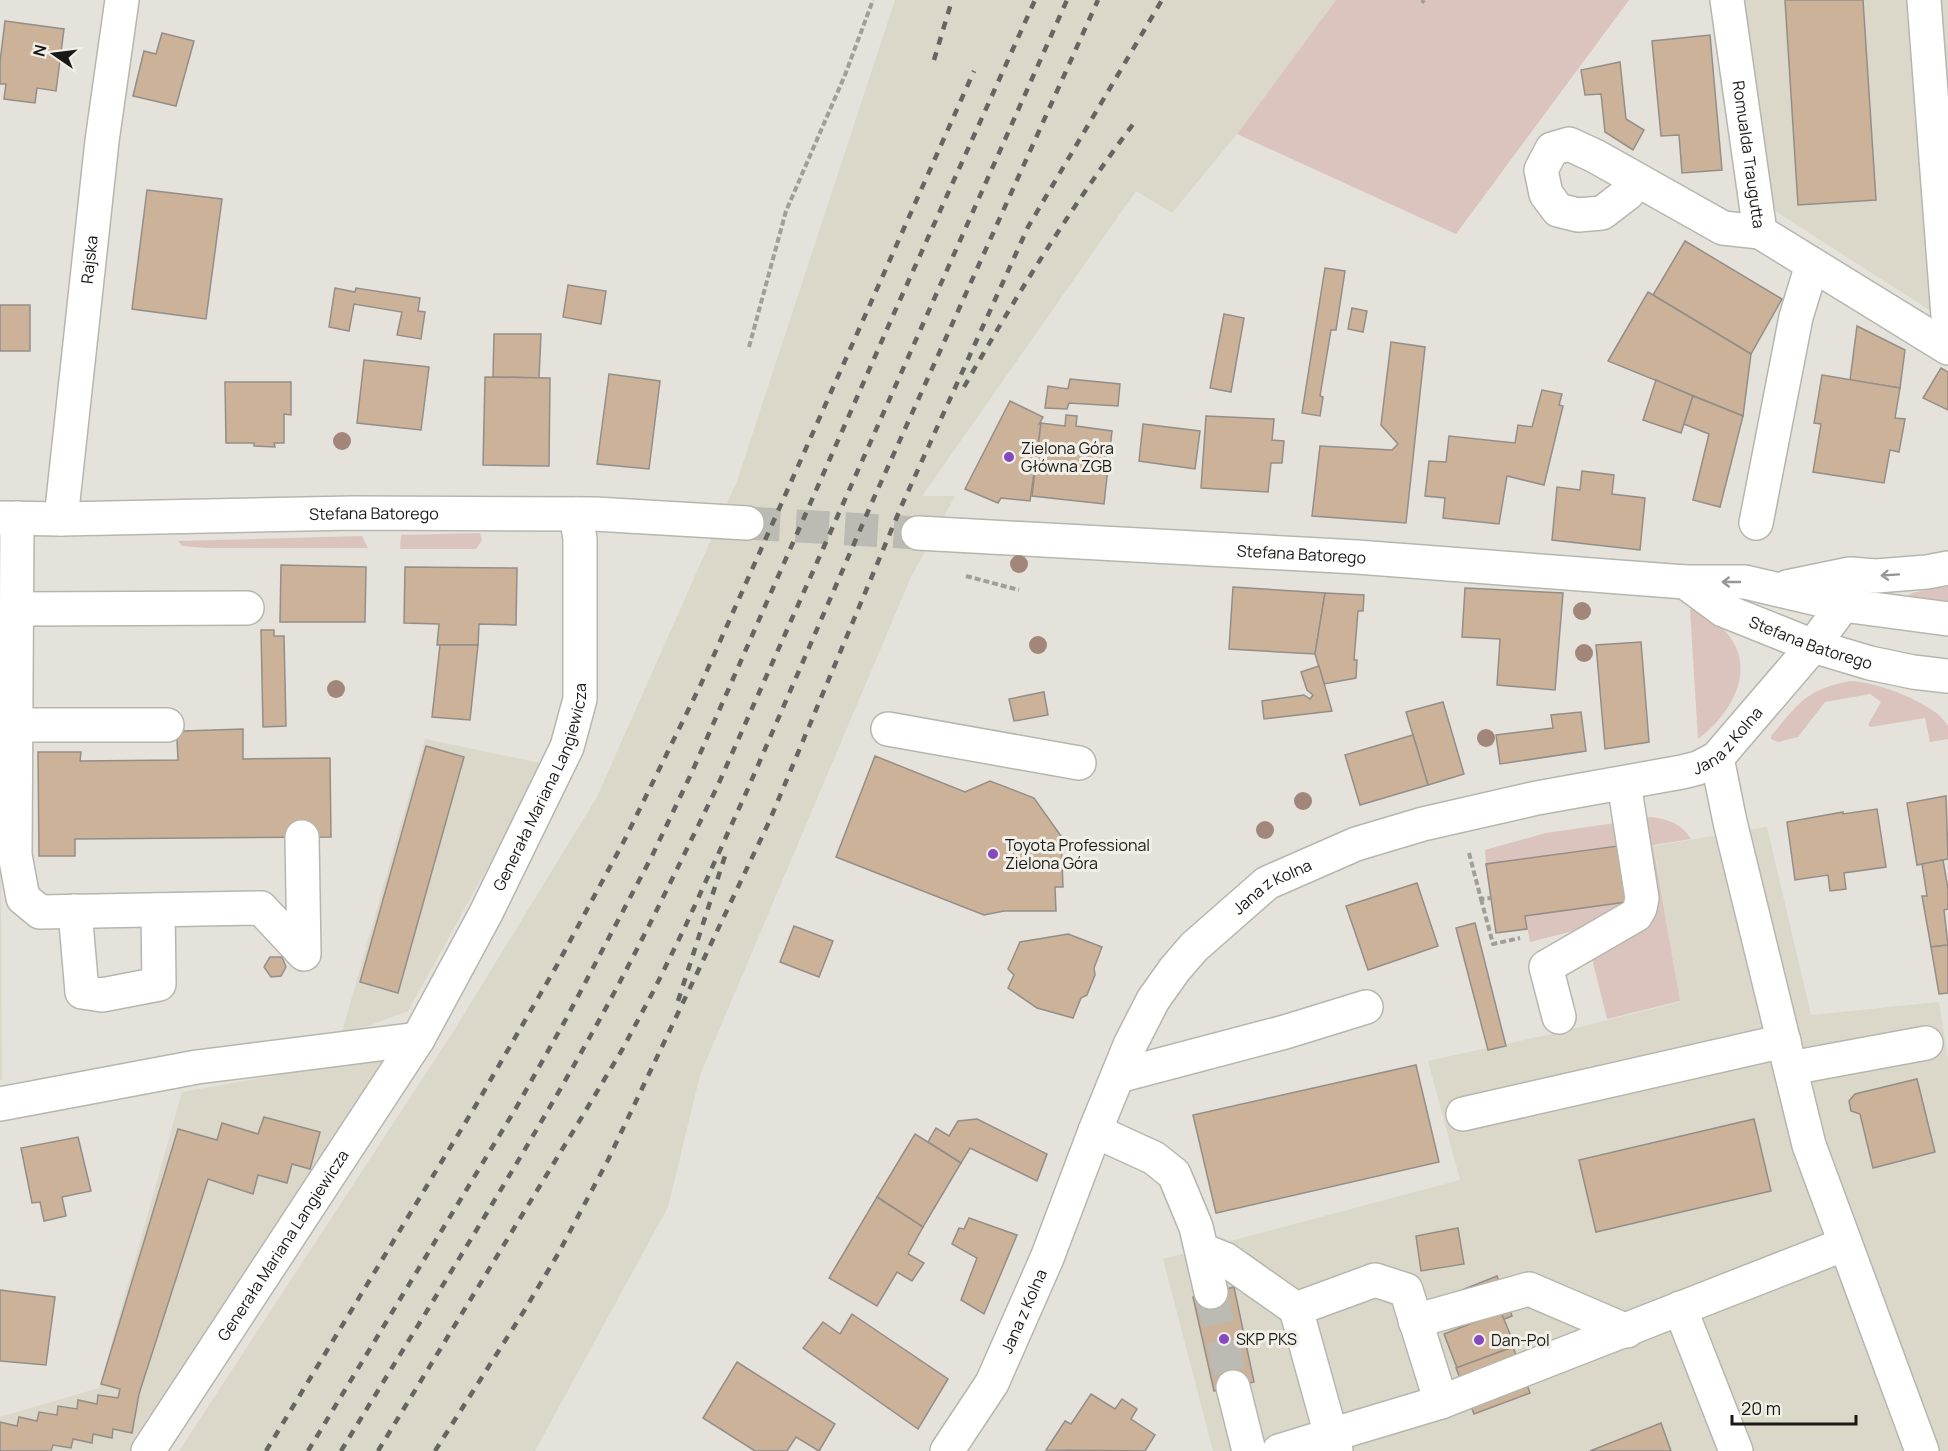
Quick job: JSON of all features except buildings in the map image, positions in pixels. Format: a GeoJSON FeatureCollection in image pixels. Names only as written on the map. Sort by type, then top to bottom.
{"type":"FeatureCollection","features":[{"type":"Feature","properties":{"kind":"street","name":"Rajska"},"geometry":{"type":"LineString","coordinates":[[61,519],[102,141],[122,0]]}},
{"type":"Feature","properties":{"kind":"street","name":"Romualda Traugutta"},"geometry":{"type":"LineString","coordinates":[[1727,0],[1761,232],[1948,348]]}},
{"type":"Feature","properties":{"kind":"street"},"geometry":{"type":"LineString","coordinates":[[1924,0],[1948,316]]}},
{"type":"Feature","properties":{"kind":"street"},"geometry":{"type":"LineString","coordinates":[[1637,181],[1724,228],[1761,232]]}},
{"type":"Feature","properties":{"kind":"street"},"geometry":{"type":"LineString","coordinates":[[1756,524],[1796,317],[1812,265]]}},
{"type":"Feature","properties":{"kind":"street","name":"Stefana Batorego"},"geometry":{"type":"LineString","coordinates":[[8,518],[61,519],[312,513],[576,514],[747,523]]}},
{"type":"Feature","properties":{"kind":"street","name":"Generała Mariana Langiewicza"},"geometry":{"type":"LineString","coordinates":[[148,1451],[418,1039],[486,913],[569,742],[580,699],[580,539],[576,514]]}},
{"type":"Feature","properties":{"kind":"street"},"geometry":{"type":"LineString","coordinates":[[8,518],[16,609],[15,855],[23,897],[40,912],[261,908],[304,954],[302,837]]}},
{"type":"Feature","properties":{"kind":"street","name":"Stefana Batorego"},"geometry":{"type":"LineString","coordinates":[[918,533],[1357,557],[1685,582],[1745,582],[1842,605],[1948,619]]}},
{"type":"Feature","properties":{"kind":"street"},"geometry":{"type":"LineString","coordinates":[[1777,589],[1850,574],[1876,576],[1948,568]]}},
{"type":"Feature","properties":{"kind":"street","name":"Stefana Batorego"},"geometry":{"type":"LineString","coordinates":[[1685,582],[1723,610],[1813,646],[1870,663],[1913,672],[1948,676]]}},
{"type":"Feature","properties":{"kind":"street","name":"Jana z Kolna"},"geometry":{"type":"LineString","coordinates":[[947,1451],[992,1383],[1047,1258],[1130,1045],[1153,1000],[1194,947],[1266,883],[1356,844],[1423,824],[1537,798],[1698,768],[1716,758],[1813,646],[1842,605]]}},
{"type":"Feature","properties":{"kind":"street"},"geometry":{"type":"LineString","coordinates":[[16,609],[247,608]]}},
{"type":"Feature","properties":{"kind":"street"},"geometry":{"type":"LineString","coordinates":[[1913,672],[1948,699]]}},
{"type":"Feature","properties":{"kind":"street"},"geometry":{"type":"LineString","coordinates":[[16,725],[166,725]]}},
{"type":"Feature","properties":{"kind":"street"},"geometry":{"type":"LineString","coordinates":[[888,729],[1079,763]]}},
{"type":"Feature","properties":{"kind":"street"},"geometry":{"type":"LineString","coordinates":[[1716,758],[1809,1145],[1922,1451]]}},
{"type":"Feature","properties":{"kind":"street"},"geometry":{"type":"LineString","coordinates":[[1559,1017],[1546,967],[1636,915],[1640,908],[1642,898],[1624,783]]}},
{"type":"Feature","properties":{"kind":"street"},"geometry":{"type":"LineString","coordinates":[[75,911],[82,992],[102,995],[159,984],[158,910]]}},
{"type":"Feature","properties":{"kind":"street"},"geometry":{"type":"LineString","coordinates":[[1118,1076],[1285,1032],[1366,1007]]}},
{"type":"Feature","properties":{"kind":"street"},"geometry":{"type":"LineString","coordinates":[[0,1104],[197,1067],[418,1039]]}},
{"type":"Feature","properties":{"kind":"street"},"geometry":{"type":"LineString","coordinates":[[1463,1114],[1787,1055],[1926,1043]]}},
{"type":"Feature","properties":{"kind":"street"},"geometry":{"type":"LineString","coordinates":[[1095,1131],[1154,1158],[1174,1174],[1197,1227],[1211,1292]]}},
{"type":"Feature","properties":{"kind":"street"},"geometry":{"type":"LineString","coordinates":[[1279,1451],[1334,1443],[1845,1244]]}},
{"type":"Feature","properties":{"kind":"street"},"geometry":{"type":"LineString","coordinates":[[1202,1250],[1225,1259],[1296,1309],[1334,1443]]}},
{"type":"Feature","properties":{"kind":"street"},"geometry":{"type":"LineString","coordinates":[[1296,1309],[1375,1280],[1406,1290],[1441,1402]]}},
{"type":"Feature","properties":{"kind":"street"},"geometry":{"type":"LineString","coordinates":[[1415,1321],[1529,1289],[1627,1330]]}},
{"type":"Feature","properties":{"kind":"street"},"geometry":{"type":"LineString","coordinates":[[1680,1308],[1736,1451]]}},
{"type":"Feature","properties":{"kind":"street"},"geometry":{"type":"LineString","coordinates":[[1233,1387],[1249,1451]]}},
{"type":"Feature","properties":{"kind":"path"},"geometry":{"type":"LineString","coordinates":[[749,347],[786,211],[845,75],[873,0]]}},
{"type":"Feature","properties":{"kind":"path"},"geometry":{"type":"LineString","coordinates":[[962,575],[1019,590]]}},
{"type":"Feature","properties":{"kind":"path"},"geometry":{"type":"LineString","coordinates":[[1467,844],[1481,899],[1491,898]]}},
{"type":"Feature","properties":{"kind":"shaded area"},"geometry":{"type":"Polygon","coordinates":[[[895,0],[1336,0],[1237,134],[1172,213],[1136,191],[922,496],[955,496],[911,577],[700,1075],[668,1207],[535,1451],[179,1451],[453,1032],[597,797],[737,481],[895,0]]]}},
{"type":"Feature","properties":{"kind":"shaded area"},"geometry":{"type":"Polygon","coordinates":[[[1336,0],[1629,0],[1456,234],[1237,134],[1336,0]]]}},
{"type":"Feature","properties":{"kind":"shaded area"},"geometry":{"type":"Polygon","coordinates":[[[1709,0],[1948,0],[1948,322],[1744,191],[1709,0]]]}},
{"type":"Feature","properties":{"kind":"shaded area"},"geometry":{"type":"Polygon","coordinates":[[[480,533],[482,540],[476,549],[400,549],[401,535],[480,533]]]}},
{"type":"Feature","properties":{"kind":"shaded area"},"geometry":{"type":"Polygon","coordinates":[[[362,536],[368,548],[206,548],[182,546],[178,541],[362,536]]]}},
{"type":"Feature","properties":{"kind":"shaded area"},"geometry":{"type":"Polygon","coordinates":[[[1948,586],[1948,601],[1910,599],[1908,596],[1912,593],[1948,586]]]}},
{"type":"Feature","properties":{"kind":"shaded area"},"geometry":{"type":"Polygon","coordinates":[[[1690,609],[1713,621],[1729,635],[1738,652],[1741,669],[1737,687],[1729,705],[1716,723],[1698,739],[1690,609]]]}},
{"type":"Feature","properties":{"kind":"shaded area"},"geometry":{"type":"Polygon","coordinates":[[[1850,681],[1883,687],[1926,706],[1939,715],[1948,726],[1948,739],[1930,742],[1925,718],[1871,727],[1868,725],[1881,702],[1870,694],[1825,702],[1798,737],[1778,742],[1771,739],[1771,736],[1796,706],[1804,700],[1823,689],[1850,681]]]}},
{"type":"Feature","properties":{"kind":"shaded area"},"geometry":{"type":"Polygon","coordinates":[[[0,737],[2,1080],[0,1080],[0,737]]]}},
{"type":"Feature","properties":{"kind":"shaded area"},"geometry":{"type":"Polygon","coordinates":[[[425,739],[545,764],[408,1011],[341,1036],[425,739]]]}},
{"type":"Feature","properties":{"kind":"shaded area"},"geometry":{"type":"Polygon","coordinates":[[[1652,817],[1674,823],[1691,839],[1653,845],[1680,1001],[1607,1019],[1593,963],[1594,958],[1641,928],[1639,818],[1652,817]]]}},
{"type":"Feature","properties":{"kind":"shaded area"},"geometry":{"type":"Polygon","coordinates":[[[1615,823],[1631,901],[1585,928],[1530,942],[1525,916],[1626,902],[1486,864],[1485,850],[1546,833],[1615,823]]]}},
{"type":"Feature","properties":{"kind":"shaded area"},"geometry":{"type":"Polygon","coordinates":[[[1767,827],[1811,1015],[1939,1002],[1948,1059],[1948,1451],[1213,1451],[1163,1259],[1460,1180],[1428,1061],[1560,1032],[1680,1002],[1654,846],[1767,827]]]}},
{"type":"Feature","properties":{"kind":"shaded area"},"geometry":{"type":"Polygon","coordinates":[[[393,1055],[137,1451],[0,1451],[0,1417],[99,1388],[182,1092],[393,1055]]]}},
{"type":"Feature","properties":{"kind":"tunnel"},"geometry":{"type":"LineString","coordinates":[[747,523],[918,533]]}},
{"type":"Feature","properties":{"kind":"tunnel"},"geometry":{"type":"LineString","coordinates":[[1211,1292],[1233,1387]]}},
{"type":"Feature","properties":{"kind":"railway"},"geometry":{"type":"LineString","coordinates":[[934,60],[952,0]]}},
{"type":"Feature","properties":{"kind":"railway"},"geometry":{"type":"LineString","coordinates":[[308,1451],[516,1108],[652,856],[692,772],[1035,0]]}},
{"type":"Feature","properties":{"kind":"railway"},"geometry":{"type":"LineString","coordinates":[[341,1451],[561,1088],[656,911],[718,785],[1067,0]]}},
{"type":"Feature","properties":{"kind":"railway"},"geometry":{"type":"LineString","coordinates":[[378,1451],[622,1050],[654,990],[746,793],[873,500],[1098,0]]}},
{"type":"Feature","properties":{"kind":"railway"},"geometry":{"type":"LineString","coordinates":[[435,1451],[558,1254],[608,1160],[769,822],[901,507],[1028,227],[1162,0]]}},
{"type":"Feature","properties":{"kind":"railway"},"geometry":{"type":"LineString","coordinates":[[266,1451],[476,1105],[556,967],[624,841],[701,684],[974,71]]}},
{"type":"Feature","properties":{"kind":"railway"},"geometry":{"type":"LineString","coordinates":[[964,387],[1045,252],[1134,123]]}},
{"type":"Feature","properties":{"kind":"railway"},"geometry":{"type":"LineString","coordinates":[[678,1001],[725,856]]}},
{"type":"Feature","properties":{"kind":"place","name":"Zielona Góra Główna ZGB"},"geometry":{"type":"Point","coordinates":[1009,457]}},
{"type":"Feature","properties":{"kind":"place","name":"Toyota Professional Zielona Góra"},"geometry":{"type":"Point","coordinates":[993,854]}},
{"type":"Feature","properties":{"kind":"place","name":"SKP PKS"},"geometry":{"type":"Point","coordinates":[1224,1339]}},
{"type":"Feature","properties":{"kind":"place","name":"Dan-Pol"},"geometry":{"type":"Point","coordinates":[1479,1340]}}]}
